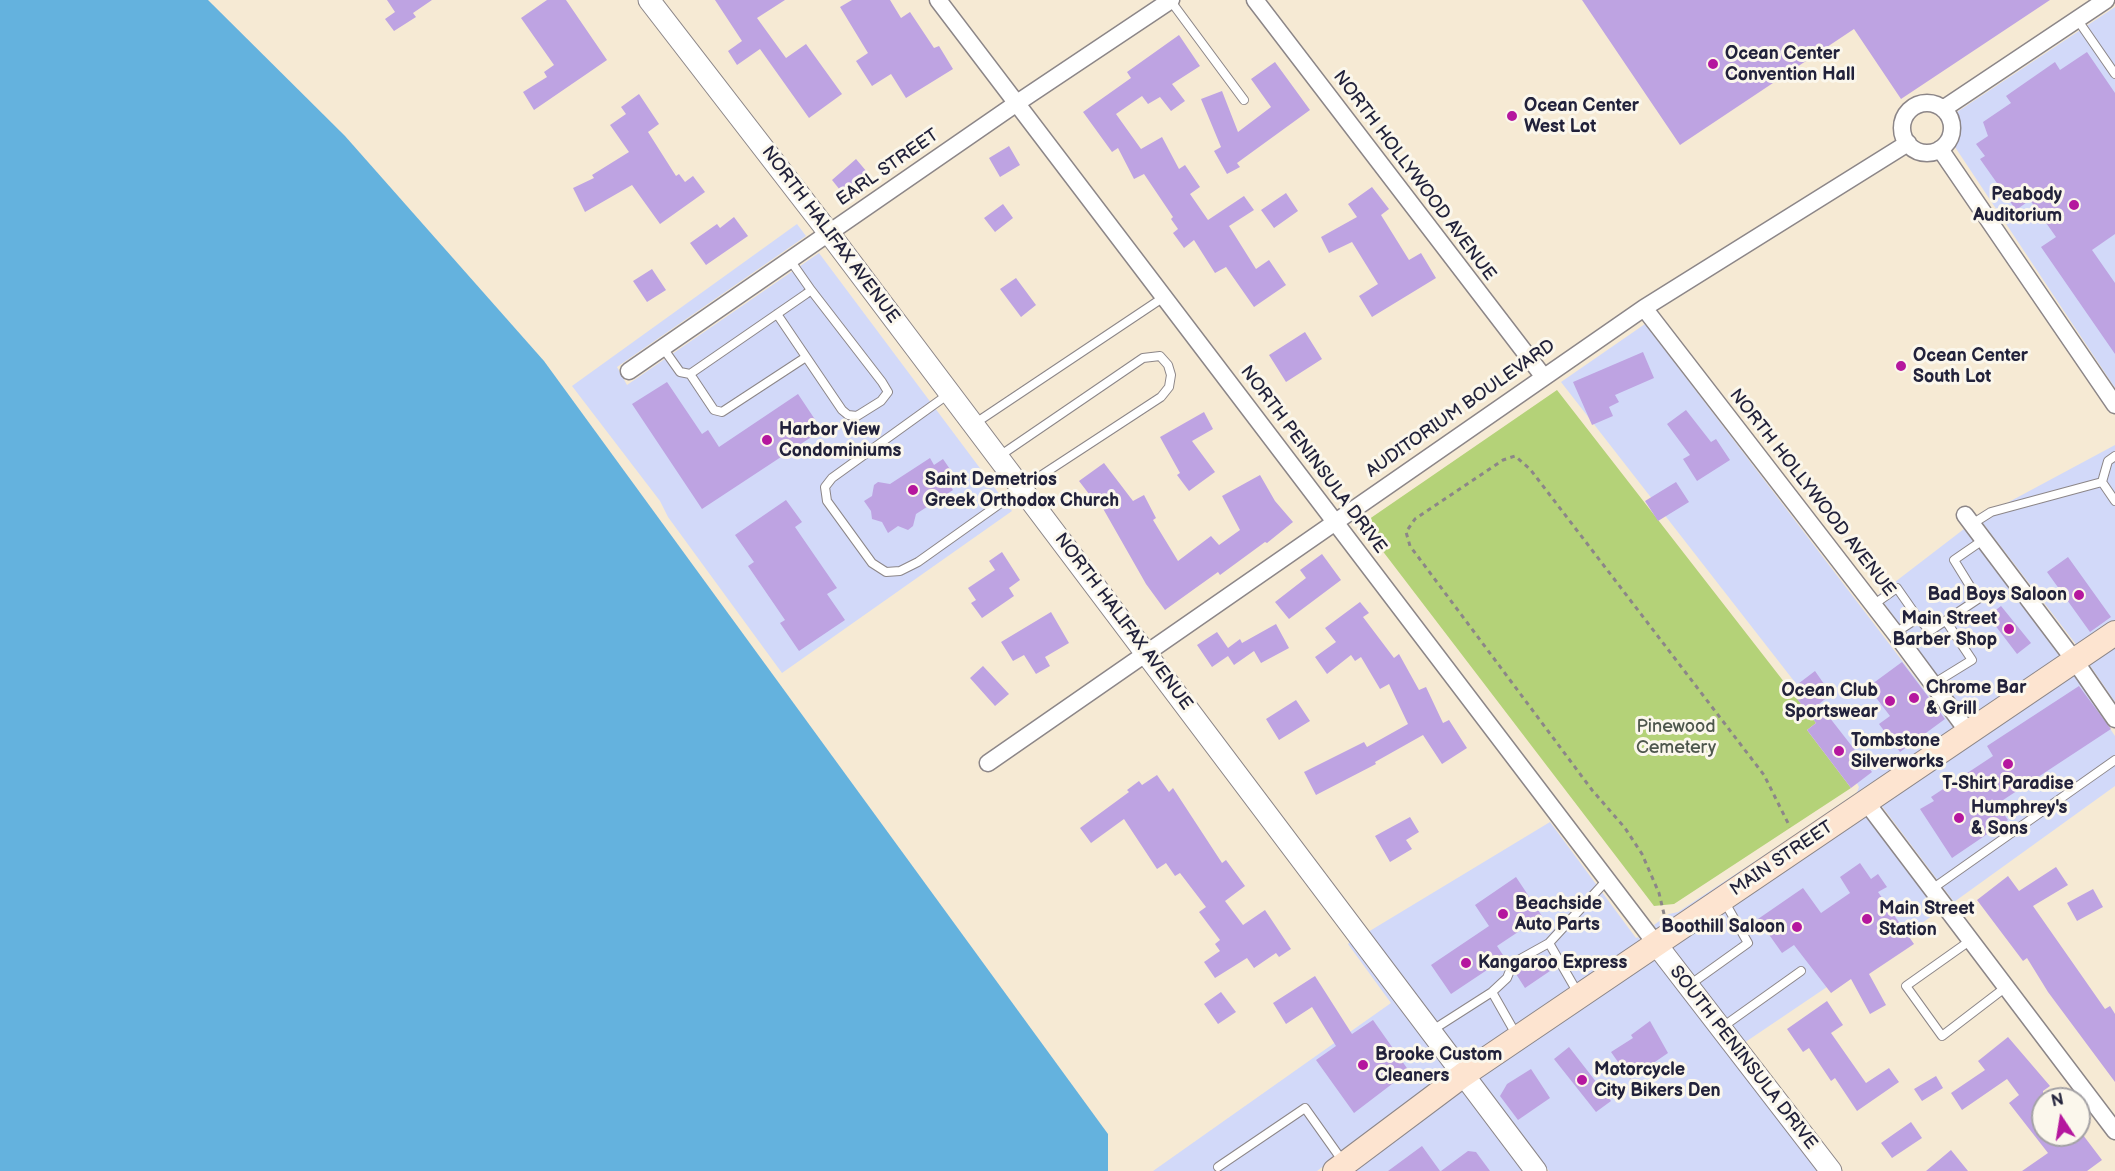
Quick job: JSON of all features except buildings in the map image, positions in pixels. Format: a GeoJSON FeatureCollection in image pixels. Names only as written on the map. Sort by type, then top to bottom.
{"type":"FeatureCollection","features":[{"type":"Feature","properties":{"kind":"main road","name":"MAIN STREET"},"geometry":{"type":"LineString","coordinates":[[1340,1167],[1518,1037],[2115,633]]}},
{"type":"Feature","properties":{"kind":"street","name":"NORTH HALIFAX AVENUE"},"geometry":{"type":"LineString","coordinates":[[649,0],[999,457],[1536,1171]]}},
{"type":"Feature","properties":{"kind":"street","name":"NORTH PENINSULA DRIVE"},"geometry":{"type":"LineString","coordinates":[[938,0],[1656,944]]}},
{"type":"Feature","properties":{"kind":"street","name":"EARL STREET"},"geometry":{"type":"LineString","coordinates":[[629,371],[1170,0]]}},
{"type":"Feature","properties":{"kind":"street","name":"NORTH HOLLYWOOD AVENUE"},"geometry":{"type":"LineString","coordinates":[[1255,0],[1543,376]]}},
{"type":"Feature","properties":{"kind":"street"},"geometry":{"type":"LineString","coordinates":[[1943,109],[2106,0]]}},
{"type":"Feature","properties":{"kind":"street"},"geometry":{"type":"LineString","coordinates":[[1928,103],[1943,109],[1948,115],[1952,130],[1950,137],[1940,149],[1926,153],[1908,143],[1902,128],[1903,120],[1913,108],[1928,103]]}},
{"type":"Feature","properties":{"kind":"street","name":"AUDITORIUM BOULEVARD"},"geometry":{"type":"LineString","coordinates":[[988,763],[1336,523],[1361,502],[1543,376],[1644,308],[1908,143]]}},
{"type":"Feature","properties":{"kind":"street"},"geometry":{"type":"LineString","coordinates":[[1940,149],[2115,405]]}},
{"type":"Feature","properties":{"kind":"street","name":"NORTH HOLLYWOOD AVENUE"},"geometry":{"type":"LineString","coordinates":[[1644,308],[1895,633],[1969,733]]}},
{"type":"Feature","properties":{"kind":"street"},"geometry":{"type":"LineString","coordinates":[[1968,520],[2075,661],[2115,719]]}},
{"type":"Feature","properties":{"kind":"street"},"geometry":{"type":"LineString","coordinates":[[1866,802],[2115,1131]]}},
{"type":"Feature","properties":{"kind":"street","name":"SOUTH PENINSULA DRIVE"},"geometry":{"type":"LineString","coordinates":[[1656,944],[1831,1171]]}},
{"type":"Feature","properties":{"kind":"lane"},"geometry":{"type":"LineString","coordinates":[[1170,0],[1244,100]]}},
{"type":"Feature","properties":{"kind":"lane"},"geometry":{"type":"LineString","coordinates":[[2077,18],[2115,74]]}},
{"type":"Feature","properties":{"kind":"lane"},"geometry":{"type":"LineString","coordinates":[[777,314],[848,415],[857,416],[881,401],[888,392],[790,260]]}},
{"type":"Feature","properties":{"kind":"lane"},"geometry":{"type":"LineString","coordinates":[[690,374],[812,290]]}},
{"type":"Feature","properties":{"kind":"lane"},"geometry":{"type":"LineString","coordinates":[[974,424],[1164,297]]}},
{"type":"Feature","properties":{"kind":"lane"},"geometry":{"type":"LineString","coordinates":[[663,348],[680,372],[690,374],[714,410],[722,412],[806,357]]}},
{"type":"Feature","properties":{"kind":"lane"},"geometry":{"type":"LineString","coordinates":[[950,393],[832,478],[825,487],[827,501],[872,563],[886,572],[900,571],[918,562],[1022,488],[1161,397],[1169,387],[1171,375],[1168,365],[1160,356],[1143,358],[999,457]]}},
{"type":"Feature","properties":{"kind":"lane"},"geometry":{"type":"LineString","coordinates":[[2102,482],[2108,461],[2115,456]]}},
{"type":"Feature","properties":{"kind":"lane"},"geometry":{"type":"LineString","coordinates":[[2102,482],[2115,501]]}},
{"type":"Feature","properties":{"kind":"lane"},"geometry":{"type":"LineString","coordinates":[[1968,520],[2102,482]]}},
{"type":"Feature","properties":{"kind":"lane"},"geometry":{"type":"LineString","coordinates":[[1873,605],[1897,588],[1930,631],[1978,598],[1954,560],[1983,540]]}},
{"type":"Feature","properties":{"kind":"lane"},"geometry":{"type":"LineString","coordinates":[[1895,633],[1918,618]]}},
{"type":"Feature","properties":{"kind":"lane"},"geometry":{"type":"LineString","coordinates":[[1933,684],[1972,660],[1946,621]]}},
{"type":"Feature","properties":{"kind":"lane"},"geometry":{"type":"LineString","coordinates":[[1932,889],[2115,760]]}},
{"type":"Feature","properties":{"kind":"lane"},"geometry":{"type":"LineString","coordinates":[[1431,1032],[1492,992],[1507,978],[1513,963],[1549,943],[1607,880]]}},
{"type":"Feature","properties":{"kind":"lane"},"geometry":{"type":"LineString","coordinates":[[1688,986],[1748,943],[1723,899]]}},
{"type":"Feature","properties":{"kind":"lane"},"geometry":{"type":"LineString","coordinates":[[1971,940],[1906,986],[1942,1036],[2006,987]]}},
{"type":"Feature","properties":{"kind":"lane"},"geometry":{"type":"LineString","coordinates":[[1549,943],[1580,996]]}},
{"type":"Feature","properties":{"kind":"lane"},"geometry":{"type":"LineString","coordinates":[[1721,1028],[1801,971]]}},
{"type":"Feature","properties":{"kind":"lane"},"geometry":{"type":"LineString","coordinates":[[1492,992],[1518,1037]]}},
{"type":"Feature","properties":{"kind":"lane"},"geometry":{"type":"LineString","coordinates":[[1218,1167],[1305,1108],[1340,1167]]}},
{"type":"Feature","properties":{"kind":"path"},"geometry":{"type":"LineString","coordinates":[[1656,944],[1664,915],[1659,893],[1642,854],[1410,546],[1406,532],[1415,519],[1503,460],[1515,456],[1530,470],[1764,775],[1785,819],[1802,845]]}},
{"type":"Feature","properties":{"kind":"shaded area","name":"Peabody Auditorium"},"geometry":{"type":"Polygon","coordinates":[[[2115,7],[2115,388],[1955,147],[1961,129],[1957,112],[2115,7]]]}},
{"type":"Feature","properties":{"kind":"shaded area"},"geometry":{"type":"Polygon","coordinates":[[[797,224],[806,236],[617,367],[627,385],[819,253],[1012,511],[782,673],[668,517],[660,501],[572,386],[797,224]]]}},
{"type":"Feature","properties":{"kind":"shaded area"},"geometry":{"type":"Polygon","coordinates":[[[1645,324],[1955,730],[1657,930],[1654,925],[1669,914],[1678,912],[1856,795],[1859,787],[1822,717],[1561,382],[1645,324]]]}},
{"type":"Feature","properties":{"kind":"shaded area"},"geometry":{"type":"Polygon","coordinates":[[[2115,445],[2115,621],[2078,647],[1979,518],[2115,445]]]}},
{"type":"Feature","properties":{"kind":"shaded area"},"geometry":{"type":"Polygon","coordinates":[[[1964,529],[2061,658],[1970,719],[1878,595],[1964,529]]]}},
{"type":"Feature","properties":{"kind":"shaded area"},"geometry":{"type":"Polygon","coordinates":[[[2115,646],[2115,702],[2089,664],[2115,646]]]}},
{"type":"Feature","properties":{"kind":"shaded area"},"geometry":{"type":"Polygon","coordinates":[[[2074,675],[2115,736],[2115,786],[1954,902],[1881,805],[2074,675]]]}},
{"type":"Feature","properties":{"kind":"shaded area"},"geometry":{"type":"Polygon","coordinates":[[[1865,816],[1938,912],[1744,1043],[1670,947],[1865,816]]]}},
{"type":"Feature","properties":{"kind":"shaded area"},"geometry":{"type":"Polygon","coordinates":[[[1550,822],[1636,938],[1638,937],[1641,941],[1464,1060],[1368,932],[1550,822]]]}},
{"type":"Feature","properties":{"kind":"shaded area"},"geometry":{"type":"Polygon","coordinates":[[[1351,941],[1449,1072],[1317,1171],[1153,1171],[1391,1003],[1348,944],[1351,941]]]}},
{"type":"Feature","properties":{"kind":"shaded area"},"geometry":{"type":"Polygon","coordinates":[[[1654,958],[1819,1171],[1549,1171],[1477,1077],[1654,958]]]}},
{"type":"Feature","properties":{"kind":"shaded area"},"geometry":{"type":"Polygon","coordinates":[[[1461,1089],[1524,1171],[1352,1171],[1461,1089]]]}},
{"type":"Feature","properties":{"kind":"green space","name":"Pinewood Cemetery"},"geometry":{"type":"Polygon","coordinates":[[[1557,390],[1816,723],[1807,730],[1851,788],[1674,904],[1654,906],[1362,524],[1557,390]]]}},
{"type":"Feature","properties":{"kind":"water"},"geometry":{"type":"Polygon","coordinates":[[[0,0],[208,0],[345,136],[544,361],[1108,1134],[1108,1171],[0,1171],[0,0]]]}},
{"type":"Feature","properties":{"kind":"place","name":"Ocean Center Convention Hall"},"geometry":{"type":"Point","coordinates":[1713,64]}},
{"type":"Feature","properties":{"kind":"place","name":"Ocean Center West Lot"},"geometry":{"type":"Point","coordinates":[1512,116]}},
{"type":"Feature","properties":{"kind":"place","name":"Peabody Auditorium"},"geometry":{"type":"Point","coordinates":[2074,205]}},
{"type":"Feature","properties":{"kind":"place","name":"Ocean Center South Lot"},"geometry":{"type":"Point","coordinates":[1901,366]}},
{"type":"Feature","properties":{"kind":"place","name":"Harbor View Condominiums"},"geometry":{"type":"Point","coordinates":[767,440]}},
{"type":"Feature","properties":{"kind":"place","name":"Saint Demetrios Greek Orthodox Church"},"geometry":{"type":"Point","coordinates":[913,490]}},
{"type":"Feature","properties":{"kind":"place","name":"Bad Boys Saloon"},"geometry":{"type":"Point","coordinates":[2079,595]}},
{"type":"Feature","properties":{"kind":"place","name":"Main Street Barber Shop"},"geometry":{"type":"Point","coordinates":[2009,629]}},
{"type":"Feature","properties":{"kind":"place","name":"Chrome Bar & Grill"},"geometry":{"type":"Point","coordinates":[1914,698]}},
{"type":"Feature","properties":{"kind":"place","name":"Ocean Club Sportswear"},"geometry":{"type":"Point","coordinates":[1890,701]}},
{"type":"Feature","properties":{"kind":"place","name":"Tombstone Silverworks"},"geometry":{"type":"Point","coordinates":[1839,751]}},
{"type":"Feature","properties":{"kind":"place","name":"T-Shirt Paradise"},"geometry":{"type":"Point","coordinates":[2008,764]}},
{"type":"Feature","properties":{"kind":"place","name":"Humphrey's & Sons"},"geometry":{"type":"Point","coordinates":[1959,818]}},
{"type":"Feature","properties":{"kind":"place","name":"Beachside Auto Parts"},"geometry":{"type":"Point","coordinates":[1503,914]}},
{"type":"Feature","properties":{"kind":"place","name":"Main Street Station"},"geometry":{"type":"Point","coordinates":[1867,919]}},
{"type":"Feature","properties":{"kind":"place","name":"Boothill Saloon"},"geometry":{"type":"Point","coordinates":[1797,927]}},
{"type":"Feature","properties":{"kind":"place","name":"Kangaroo Express"},"geometry":{"type":"Point","coordinates":[1466,963]}},
{"type":"Feature","properties":{"kind":"place","name":"Brooke Custom Cleaners"},"geometry":{"type":"Point","coordinates":[1363,1065]}},
{"type":"Feature","properties":{"kind":"place","name":"Motorcycle City Bikers Den"},"geometry":{"type":"Point","coordinates":[1582,1080]}}]}
